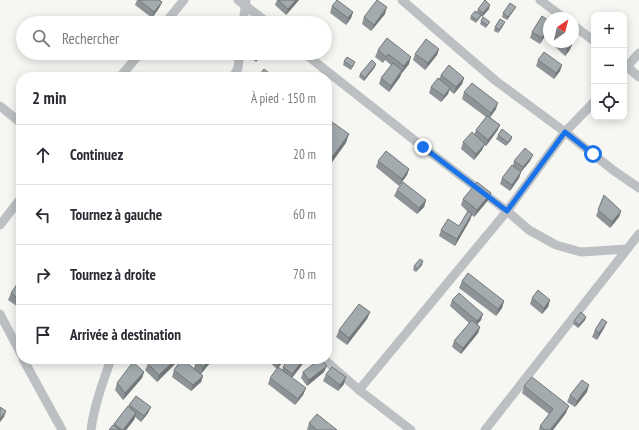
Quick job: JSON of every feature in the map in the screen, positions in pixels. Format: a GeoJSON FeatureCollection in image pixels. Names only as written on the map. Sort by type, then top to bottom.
{"type":"FeatureCollection","features":[{"type":"Feature","properties":{"kind":"street"},"geometry":{"type":"LineString","coordinates":[[171,16],[184,0]]}},
{"type":"Feature","properties":{"kind":"street"},"geometry":{"type":"LineString","coordinates":[[402,0],[496,81],[639,188]]}},
{"type":"Feature","properties":{"kind":"street"},"geometry":{"type":"LineString","coordinates":[[540,0],[556,12]]}},
{"type":"Feature","properties":{"kind":"street"},"geometry":{"type":"LineString","coordinates":[[243,2],[243,16]]}},
{"type":"Feature","properties":{"kind":"street"},"geometry":{"type":"LineString","coordinates":[[243,2],[260,16]]}},
{"type":"Feature","properties":{"kind":"street"},"geometry":{"type":"LineString","coordinates":[[579,30],[591,39]]}},
{"type":"Feature","properties":{"kind":"street"},"geometry":{"type":"LineString","coordinates":[[627,65],[639,53]]}},
{"type":"Feature","properties":{"kind":"street"},"geometry":{"type":"LineString","coordinates":[[124,72],[134,60]]}},
{"type":"Feature","properties":{"kind":"street"},"geometry":{"type":"LineString","coordinates":[[236,72],[239,60]]}},
{"type":"Feature","properties":{"kind":"street"},"geometry":{"type":"LineString","coordinates":[[313,60],[328,72]]}},
{"type":"Feature","properties":{"kind":"street"},"geometry":{"type":"LineString","coordinates":[[627,68],[639,77]]}},
{"type":"Feature","properties":{"kind":"street"},"geometry":{"type":"LineString","coordinates":[[332,75],[507,211],[529,230],[556,245],[581,252],[627,249]]}},
{"type":"Feature","properties":{"kind":"street"},"geometry":{"type":"LineString","coordinates":[[359,390],[507,211],[565,132],[591,105]]}},
{"type":"Feature","properties":{"kind":"street"},"geometry":{"type":"LineString","coordinates":[[0,106],[16,119]]}},
{"type":"Feature","properties":{"kind":"street"},"geometry":{"type":"LineString","coordinates":[[0,225],[16,204]]}},
{"type":"Feature","properties":{"kind":"street"},"geometry":{"type":"LineString","coordinates":[[485,430],[639,234]]}},
{"type":"Feature","properties":{"kind":"street"},"geometry":{"type":"LineString","coordinates":[[0,314],[16,344]]}},
{"type":"Feature","properties":{"kind":"street"},"geometry":{"type":"LineString","coordinates":[[26,364],[62,430]]}},
{"type":"Feature","properties":{"kind":"street"},"geometry":{"type":"LineString","coordinates":[[91,430],[101,389],[109,364]]}},
{"type":"Feature","properties":{"kind":"street"},"geometry":{"type":"LineString","coordinates":[[330,364],[359,390],[411,430]]}},
{"type":"Feature","properties":{"kind":"building"},"geometry":{"type":"Polygon","coordinates":[[[139,0],[159,0],[162,2],[154,12],[139,0]]]}},
{"type":"Feature","properties":{"kind":"building"},"geometry":{"type":"Polygon","coordinates":[[[278,0],[296,0],[288,9],[278,0]]]}},
{"type":"Feature","properties":{"kind":"building"},"geometry":{"type":"Polygon","coordinates":[[[337,0],[353,12],[348,18],[332,6],[337,0]]]}},
{"type":"Feature","properties":{"kind":"building"},"geometry":{"type":"Polygon","coordinates":[[[377,0],[387,7],[374,25],[364,17],[377,0]]]}},
{"type":"Feature","properties":{"kind":"building"},"geometry":{"type":"Polygon","coordinates":[[[485,0],[490,5],[483,13],[478,9],[485,0]]]}},
{"type":"Feature","properties":{"kind":"building"},"geometry":{"type":"Polygon","coordinates":[[[510,3],[516,7],[508,17],[503,13],[510,3]]]}},
{"type":"Feature","properties":{"kind":"building"},"geometry":{"type":"Polygon","coordinates":[[[475,11],[481,15],[477,20],[471,16],[475,11]]]}},
{"type":"Feature","properties":{"kind":"building"},"geometry":{"type":"Polygon","coordinates":[[[542,16],[543,37],[542,38],[532,32],[542,16]]]}},
{"type":"Feature","properties":{"kind":"building"},"geometry":{"type":"Polygon","coordinates":[[[483,17],[490,22],[487,25],[481,21],[483,17]]]}},
{"type":"Feature","properties":{"kind":"building"},"geometry":{"type":"Polygon","coordinates":[[[500,19],[505,22],[499,30],[495,27],[500,19]]]}},
{"type":"Feature","properties":{"kind":"building"},"geometry":{"type":"Polygon","coordinates":[[[387,38],[411,57],[404,66],[388,54],[386,57],[378,50],[387,38]]]}},
{"type":"Feature","properties":{"kind":"building"},"geometry":{"type":"Polygon","coordinates":[[[426,39],[439,49],[428,63],[415,54],[426,39]]]}},
{"type":"Feature","properties":{"kind":"building"},"geometry":{"type":"Polygon","coordinates":[[[544,52],[562,65],[556,73],[538,60],[544,52]]]}},
{"type":"Feature","properties":{"kind":"building"},"geometry":{"type":"Polygon","coordinates":[[[347,57],[355,62],[352,67],[344,61],[347,57]]]}},
{"type":"Feature","properties":{"kind":"building"},"geometry":{"type":"Polygon","coordinates":[[[372,60],[376,64],[365,78],[360,74],[372,60]]]}},
{"type":"Feature","properties":{"kind":"building"},"geometry":{"type":"Polygon","coordinates":[[[393,63],[402,70],[391,86],[381,78],[393,63]]]}},
{"type":"Feature","properties":{"kind":"building"},"geometry":{"type":"Polygon","coordinates":[[[449,65],[464,78],[456,87],[441,75],[449,65]]]}},
{"type":"Feature","properties":{"kind":"building"},"geometry":{"type":"Polygon","coordinates":[[[438,78],[450,88],[444,96],[431,87],[438,78]]]}},
{"type":"Feature","properties":{"kind":"building"},"geometry":{"type":"Polygon","coordinates":[[[472,83],[498,103],[491,113],[464,92],[472,83]]]}},
{"type":"Feature","properties":{"kind":"building"},"geometry":{"type":"Polygon","coordinates":[[[487,116],[500,125],[488,140],[476,130],[487,116]]]}},
{"type":"Feature","properties":{"kind":"building"},"geometry":{"type":"Polygon","coordinates":[[[332,122],[349,134],[332,157],[332,122]]]}},
{"type":"Feature","properties":{"kind":"building"},"geometry":{"type":"Polygon","coordinates":[[[502,129],[512,137],[508,143],[498,135],[502,129]]]}},
{"type":"Feature","properties":{"kind":"building"},"geometry":{"type":"Polygon","coordinates":[[[472,132],[485,144],[476,154],[463,142],[472,132]]]}},
{"type":"Feature","properties":{"kind":"building"},"geometry":{"type":"Polygon","coordinates":[[[525,148],[533,155],[523,167],[514,161],[525,148]]]}},
{"type":"Feature","properties":{"kind":"building"},"geometry":{"type":"Polygon","coordinates":[[[386,151],[409,169],[402,179],[378,161],[386,151]]]}},
{"type":"Feature","properties":{"kind":"building"},"geometry":{"type":"Polygon","coordinates":[[[512,165],[521,172],[512,185],[502,178],[512,165]]]}},
{"type":"Feature","properties":{"kind":"building"},"geometry":{"type":"Polygon","coordinates":[[[403,182],[426,200],[419,208],[397,190],[403,182]]]}},
{"type":"Feature","properties":{"kind":"building"},"geometry":{"type":"Polygon","coordinates":[[[477,182],[491,193],[477,210],[463,199],[477,182]]]}},
{"type":"Feature","properties":{"kind":"building"},"geometry":{"type":"Polygon","coordinates":[[[604,195],[621,211],[612,222],[598,210],[604,195]]]}},
{"type":"Feature","properties":{"kind":"building"},"geometry":{"type":"Polygon","coordinates":[[[468,211],[472,214],[457,239],[441,230],[448,219],[459,226],[468,211]]]}},
{"type":"Feature","properties":{"kind":"building"},"geometry":{"type":"Polygon","coordinates":[[[420,259],[423,261],[418,269],[414,266],[420,259]]]}},
{"type":"Feature","properties":{"kind":"building"},"geometry":{"type":"Polygon","coordinates":[[[468,273],[504,301],[498,309],[462,281],[468,273]]]}},
{"type":"Feature","properties":{"kind":"building"},"geometry":{"type":"Polygon","coordinates":[[[16,286],[16,297],[11,293],[16,286]]]}},
{"type":"Feature","properties":{"kind":"building"},"geometry":{"type":"Polygon","coordinates":[[[538,290],[550,300],[544,308],[532,298],[538,290]]]}},
{"type":"Feature","properties":{"kind":"building"},"geometry":{"type":"Polygon","coordinates":[[[459,293],[483,314],[477,321],[452,300],[459,293]]]}},
{"type":"Feature","properties":{"kind":"building"},"geometry":{"type":"Polygon","coordinates":[[[359,304],[370,312],[349,338],[339,330],[359,304]]]}},
{"type":"Feature","properties":{"kind":"building"},"geometry":{"type":"Polygon","coordinates":[[[581,312],[586,317],[579,325],[574,321],[581,312]]]}},
{"type":"Feature","properties":{"kind":"building"},"geometry":{"type":"Polygon","coordinates":[[[602,319],[607,322],[599,333],[595,330],[602,319]]]}},
{"type":"Feature","properties":{"kind":"building"},"geometry":{"type":"Polygon","coordinates":[[[472,320],[480,327],[463,348],[454,341],[472,320]]]}},
{"type":"Feature","properties":{"kind":"building"},"geometry":{"type":"Polygon","coordinates":[[[131,364],[135,364],[144,372],[125,393],[117,383],[131,364]]]}},
{"type":"Feature","properties":{"kind":"building"},"geometry":{"type":"Polygon","coordinates":[[[148,364],[171,364],[159,375],[148,364]]]}},
{"type":"Feature","properties":{"kind":"building"},"geometry":{"type":"Polygon","coordinates":[[[178,364],[188,364],[203,376],[193,385],[174,370],[178,364]]]}},
{"type":"Feature","properties":{"kind":"building"},"geometry":{"type":"Polygon","coordinates":[[[285,364],[300,364],[292,374],[283,367],[285,364]]]}},
{"type":"Feature","properties":{"kind":"building"},"geometry":{"type":"Polygon","coordinates":[[[313,364],[325,364],[327,366],[309,380],[303,372],[313,364]]]}},
{"type":"Feature","properties":{"kind":"building"},"geometry":{"type":"Polygon","coordinates":[[[278,367],[306,388],[298,399],[270,378],[278,367]]]}},
{"type":"Feature","properties":{"kind":"building"},"geometry":{"type":"Polygon","coordinates":[[[332,367],[346,377],[340,385],[326,374],[332,367]]]}},
{"type":"Feature","properties":{"kind":"building"},"geometry":{"type":"Polygon","coordinates":[[[532,377],[569,406],[550,430],[545,430],[540,426],[553,409],[524,386],[532,377]]]}},
{"type":"Feature","properties":{"kind":"building"},"geometry":{"type":"Polygon","coordinates":[[[582,380],[589,385],[577,401],[570,395],[582,380]]]}},
{"type":"Feature","properties":{"kind":"building"},"geometry":{"type":"Polygon","coordinates":[[[136,396],[151,407],[144,416],[129,405],[136,396]]]}},
{"type":"Feature","properties":{"kind":"building"},"geometry":{"type":"Polygon","coordinates":[[[128,406],[136,413],[122,430],[114,424],[128,406]]]}},
{"type":"Feature","properties":{"kind":"building"},"geometry":{"type":"Polygon","coordinates":[[[0,407],[6,411],[0,419],[0,407]]]}},
{"type":"Feature","properties":{"kind":"building"},"geometry":{"type":"Polygon","coordinates":[[[317,414],[337,430],[317,430],[309,423],[317,414]]]}},
{"type":"Feature","properties":{"kind":"building"},"geometry":{"type":"Polygon","coordinates":[[[113,425],[120,430],[109,430],[113,425]]]}},
{"type":"Feature","properties":{"kind":"route"},"geometry":{"type":"LineString","coordinates":[[423,147],[507,211],[565,132],[593,154]]}}]}
